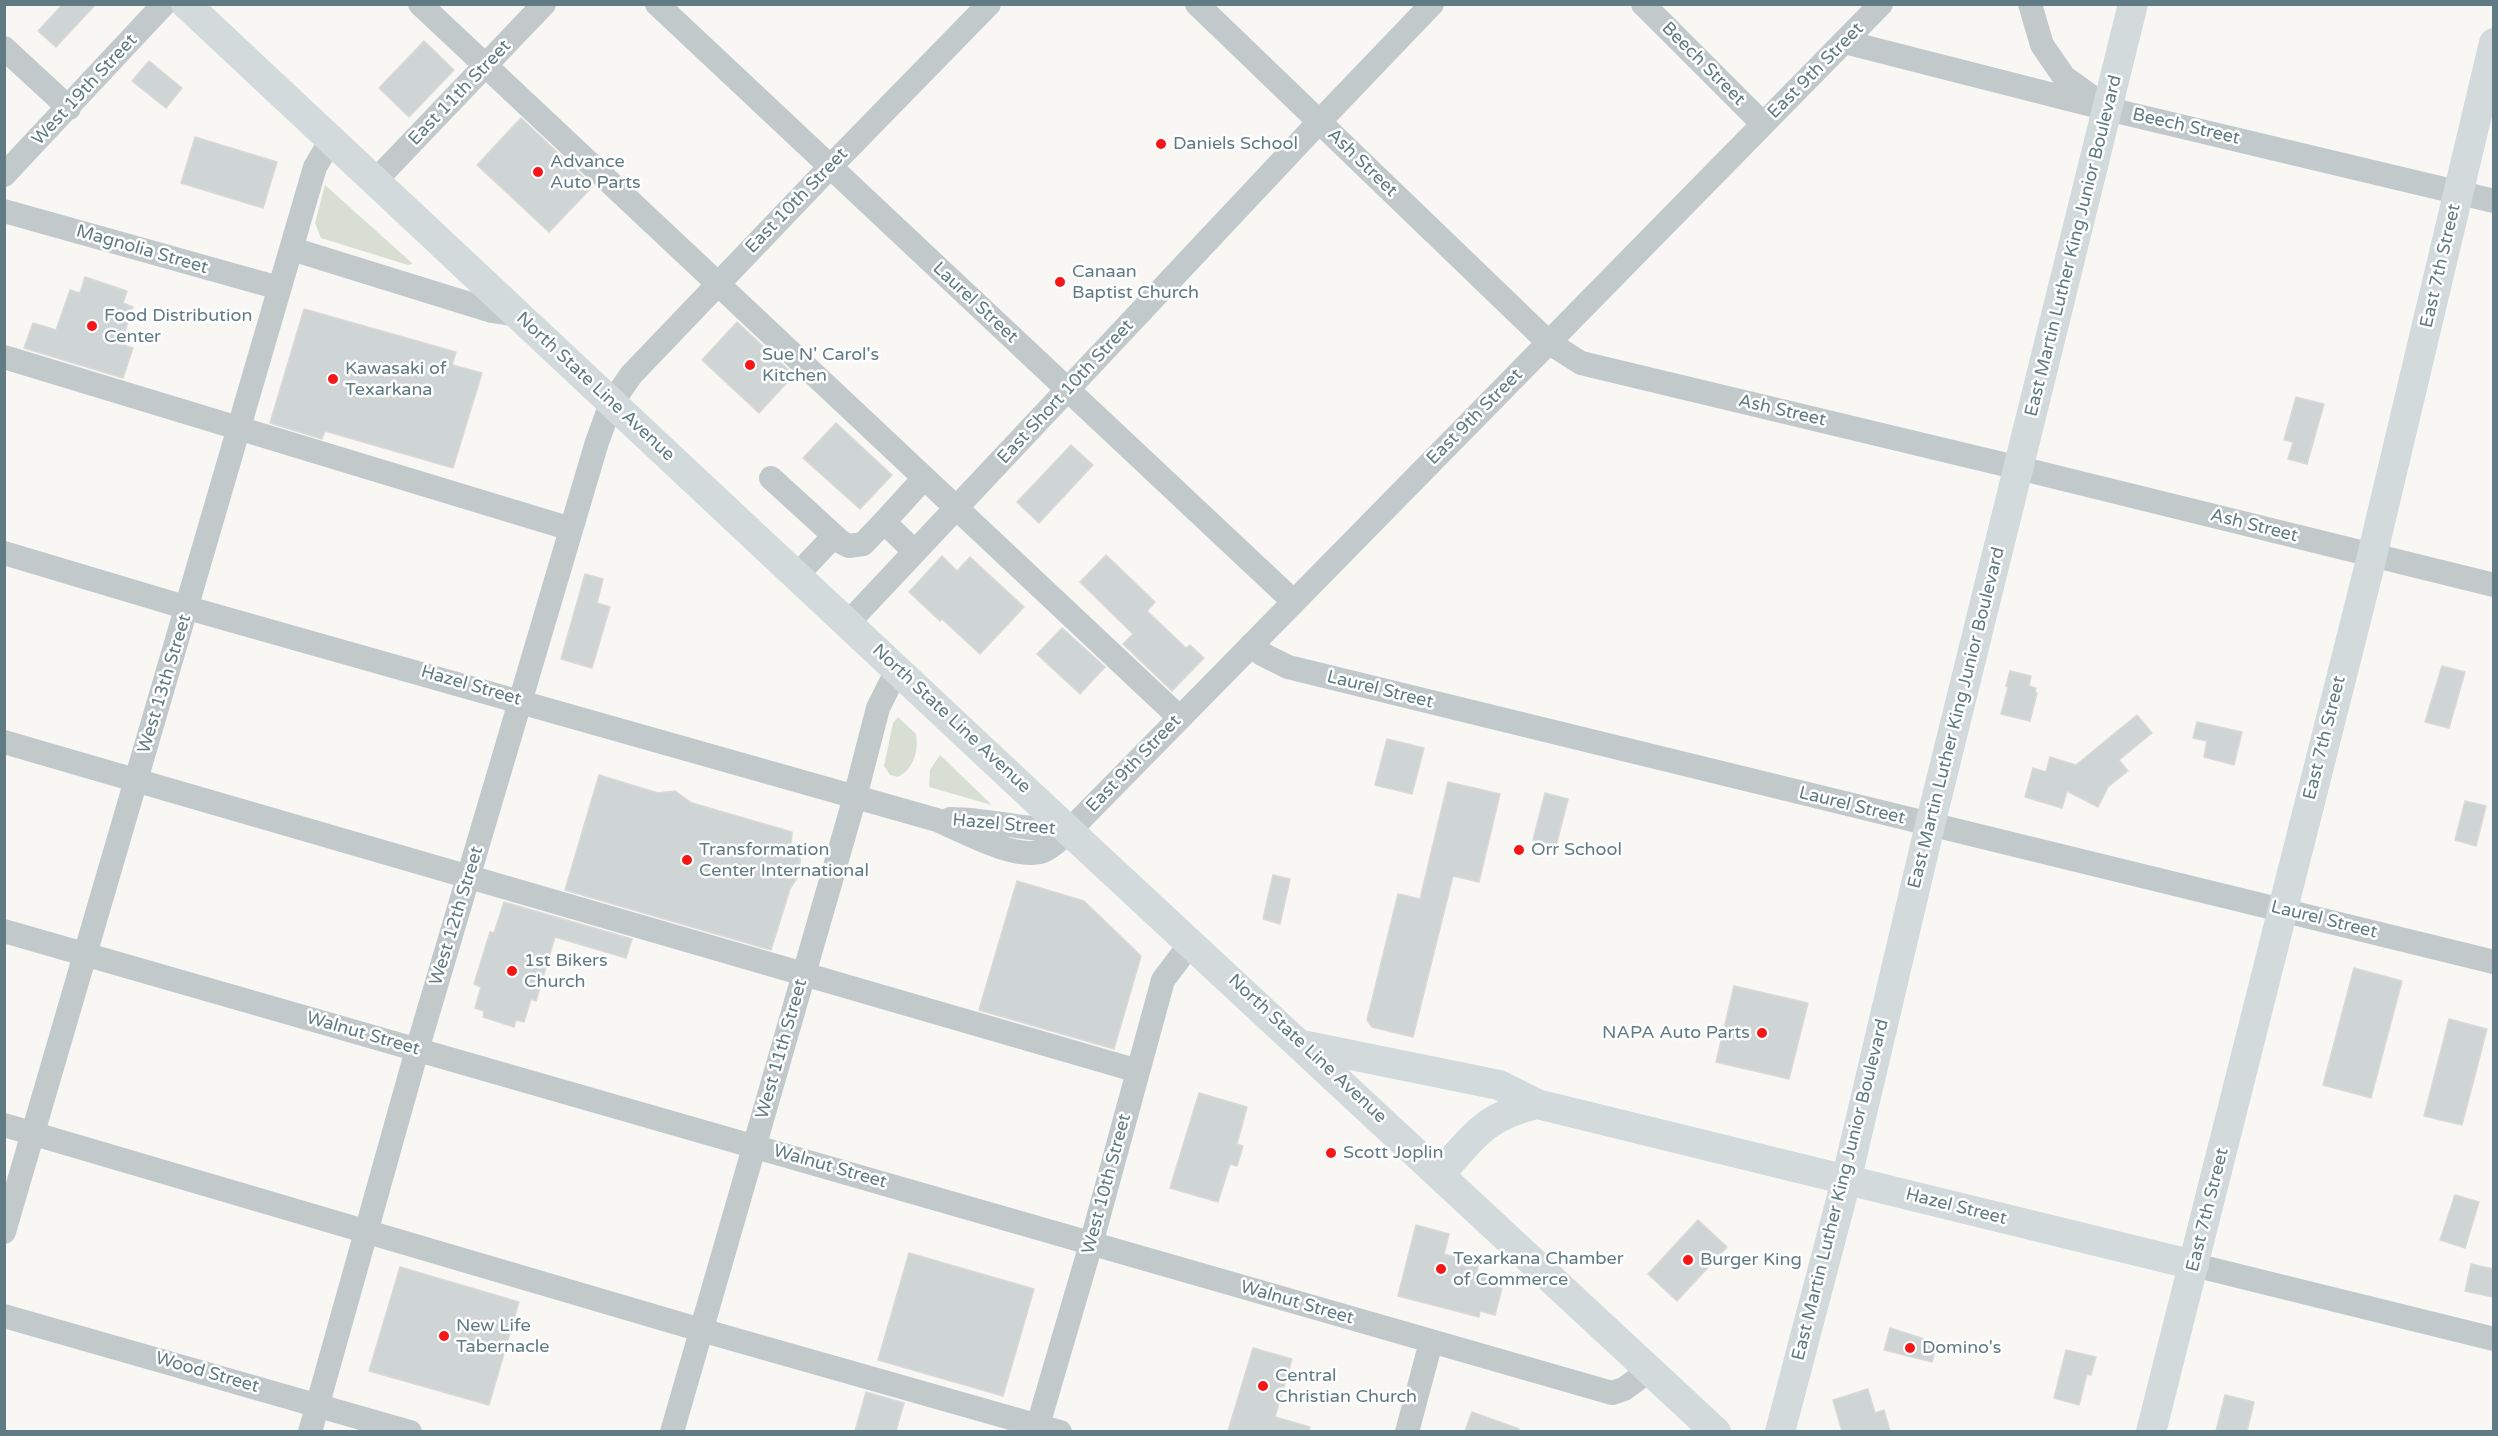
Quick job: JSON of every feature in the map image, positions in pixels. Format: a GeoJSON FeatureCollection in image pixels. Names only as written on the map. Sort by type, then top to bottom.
{"type":"FeatureCollection","features":[{"type":"Feature","properties":{"kind":"main road","name":"North State Line Avenue"},"geometry":{"type":"LineString","coordinates":[[186,4],[611,404],[1716,1431]]}},
{"type":"Feature","properties":{"kind":"main road","name":"East Martin Luther King Junior Boulevard"},"geometry":{"type":"LineString","coordinates":[[1780,1431],[1846,1181],[1930,825],[2133,4]]}},
{"type":"Feature","properties":{"kind":"main road","name":"East 7th Street"},"geometry":{"type":"LineString","coordinates":[[2151,1431],[2372,556],[2493,43]]}},
{"type":"Feature","properties":{"kind":"main road"},"geometry":{"type":"LineString","coordinates":[[1302,1045],[1499,1085],[1537,1104]]}},
{"type":"Feature","properties":{"kind":"main road","name":"Hazel Street"},"geometry":{"type":"LineString","coordinates":[[1440,1174],[1492,1120],[1511,1110],[1537,1104],[2194,1265]]}},
{"type":"Feature","properties":{"kind":"street","name":"West 19th Street"},"geometry":{"type":"LineString","coordinates":[[4,175],[164,4]]}},
{"type":"Feature","properties":{"kind":"street"},"geometry":{"type":"LineString","coordinates":[[420,4],[1180,718]]}},
{"type":"Feature","properties":{"kind":"street","name":"East 11th Street"},"geometry":{"type":"LineString","coordinates":[[375,181],[544,4]]}},
{"type":"Feature","properties":{"kind":"street","name":"Laurel Street"},"geometry":{"type":"LineString","coordinates":[[657,4],[1293,601]]}},
{"type":"Feature","properties":{"kind":"street","name":"East 10th Street"},"geometry":{"type":"LineString","coordinates":[[611,404],[632,375],[830,166],[989,4]]}},
{"type":"Feature","properties":{"kind":"street","name":"Ash Street"},"geometry":{"type":"LineString","coordinates":[[1197,4],[1548,342],[1568,357],[1590,366],[2019,468],[2493,585]]}},
{"type":"Feature","properties":{"kind":"street","name":"East Short 10th Street"},"geometry":{"type":"LineString","coordinates":[[848,623],[1432,4]]}},
{"type":"Feature","properties":{"kind":"street","name":"Beech Street"},"geometry":{"type":"LineString","coordinates":[[1643,4],[1763,124]]}},
{"type":"Feature","properties":{"kind":"street","name":"East 9th Street"},"geometry":{"type":"LineString","coordinates":[[1069,831],[1881,4]]}},
{"type":"Feature","properties":{"kind":"street"},"geometry":{"type":"LineString","coordinates":[[2030,4],[2042,45],[2064,77],[2108,109]]}},
{"type":"Feature","properties":{"kind":"street","name":"Beech Street"},"geometry":{"type":"LineString","coordinates":[[1845,42],[2108,109],[2493,201]]}},
{"type":"Feature","properties":{"kind":"street"},"geometry":{"type":"LineString","coordinates":[[4,48],[69,108]]}},
{"type":"Feature","properties":{"kind":"street","name":"West 13th Street"},"geometry":{"type":"LineString","coordinates":[[4,1232],[315,167],[332,140]]}},
{"type":"Feature","properties":{"kind":"street","name":"Magnolia Street"},"geometry":{"type":"LineString","coordinates":[[4,211],[279,288]]}},
{"type":"Feature","properties":{"kind":"street"},"geometry":{"type":"LineString","coordinates":[[292,249],[492,311],[518,315]]}},
{"type":"Feature","properties":{"kind":"street"},"geometry":{"type":"LineString","coordinates":[[4,357],[571,529]]}},
{"type":"Feature","properties":{"kind":"street","name":"West 12th Street"},"geometry":{"type":"LineString","coordinates":[[309,1431],[417,1050],[602,424],[611,404]]}},
{"type":"Feature","properties":{"kind":"street"},"geometry":{"type":"LineString","coordinates":[[771,478],[834,536],[849,546],[857,547],[863,544],[915,488]]}},
{"type":"Feature","properties":{"kind":"street"},"geometry":{"type":"LineString","coordinates":[[884,522],[915,552]]}},
{"type":"Feature","properties":{"kind":"street"},"geometry":{"type":"LineString","coordinates":[[797,575],[834,536]]}},
{"type":"Feature","properties":{"kind":"street","name":"Hazel Street"},"geometry":{"type":"LineString","coordinates":[[4,553],[188,608],[521,700],[937,820],[1012,850],[1032,853],[1050,847],[1069,831]]}},
{"type":"Feature","properties":{"kind":"street","name":"Laurel Street"},"geometry":{"type":"LineString","coordinates":[[1251,645],[1262,654],[1288,667],[2493,962]]}},
{"type":"Feature","properties":{"kind":"street","name":"West 11th Street"},"geometry":{"type":"LineString","coordinates":[[672,1431],[855,797],[878,708],[898,669]]}},
{"type":"Feature","properties":{"kind":"street"},"geometry":{"type":"LineString","coordinates":[[4,742],[1138,1071]]}},
{"type":"Feature","properties":{"kind":"street","name":"Walnut Street"},"geometry":{"type":"LineString","coordinates":[[4,932],[754,1145],[1612,1393],[1624,1389],[1650,1370]]}},
{"type":"Feature","properties":{"kind":"street","name":"West 10th Street"},"geometry":{"type":"LineString","coordinates":[[1045,1429],[1091,1244],[1163,980],[1191,943]]}},
{"type":"Feature","properties":{"kind":"street"},"geometry":{"type":"LineString","coordinates":[[4,1125],[1045,1429]]}},
{"type":"Feature","properties":{"kind":"street","name":"Hazel Street"},"geometry":{"type":"LineString","coordinates":[[2194,1265],[2493,1339]]}},
{"type":"Feature","properties":{"kind":"street","name":"Wood Street"},"geometry":{"type":"LineString","coordinates":[[4,1316],[410,1431]]}},
{"type":"Feature","properties":{"kind":"street"},"geometry":{"type":"LineString","coordinates":[[1407,1431],[1431,1342]]}},
{"type":"Feature","properties":{"kind":"shaded area"},"geometry":{"type":"Polygon","coordinates":[[[325,185],[413,264],[408,265],[321,238],[315,223],[325,185]]]}},
{"type":"Feature","properties":{"kind":"shaded area"},"geometry":{"type":"Polygon","coordinates":[[[898,717],[916,734],[917,740],[912,764],[898,777],[890,775],[884,766],[893,723],[898,717]]]}},
{"type":"Feature","properties":{"kind":"shaded area"},"geometry":{"type":"Polygon","coordinates":[[[940,755],[992,805],[929,787],[930,770],[940,755]]]}},
{"type":"Feature","properties":{"kind":"building"},"geometry":{"type":"Polygon","coordinates":[[[63,4],[96,4],[56,47],[38,31],[63,4]]]}},
{"type":"Feature","properties":{"kind":"building"},"geometry":{"type":"Polygon","coordinates":[[[424,41],[454,70],[409,117],[379,88],[424,41]]]}},
{"type":"Feature","properties":{"kind":"building"},"geometry":{"type":"Polygon","coordinates":[[[149,61],[182,88],[166,108],[132,81],[149,61]]]}},
{"type":"Feature","properties":{"kind":"building","name":"Advance Auto Parts"},"geometry":{"type":"Polygon","coordinates":[[[521,118],[593,186],[549,232],[477,165],[521,118]]]}},
{"type":"Feature","properties":{"kind":"building"},"geometry":{"type":"Polygon","coordinates":[[[195,137],[277,162],[263,208],[181,183],[195,137]]]}},
{"type":"Feature","properties":{"kind":"building","name":"Food Distribution Center"},"geometry":{"type":"Polygon","coordinates":[[[85,277],[127,291],[123,303],[133,307],[121,344],[133,348],[123,378],[24,348],[33,323],[56,330],[70,290],[80,293],[85,277]]]}},
{"type":"Feature","properties":{"kind":"building"},"geometry":{"type":"Polygon","coordinates":[[[304,309],[456,352],[452,365],[482,373],[453,468],[325,431],[322,439],[270,423],[304,309]]]}},
{"type":"Feature","properties":{"kind":"building","name":"Sue N' Carol's Kitchen"},"geometry":{"type":"Polygon","coordinates":[[[737,322],[794,375],[759,413],[702,360],[737,322]]]}},
{"type":"Feature","properties":{"kind":"building"},"geometry":{"type":"Polygon","coordinates":[[[2296,397],[2324,404],[2307,464],[2288,459],[2293,442],[2284,440],[2296,397]]]}},
{"type":"Feature","properties":{"kind":"building"},"geometry":{"type":"Polygon","coordinates":[[[836,423],[892,475],[860,509],[803,458],[836,423]]]}},
{"type":"Feature","properties":{"kind":"building"},"geometry":{"type":"Polygon","coordinates":[[[1071,445],[1093,465],[1039,523],[1017,502],[1071,445]]]}},
{"type":"Feature","properties":{"kind":"building"},"geometry":{"type":"Polygon","coordinates":[[[1106,555],[1155,602],[1147,611],[1186,648],[1190,645],[1204,658],[1172,691],[1123,644],[1133,634],[1080,582],[1106,555]]]}},
{"type":"Feature","properties":{"kind":"building"},"geometry":{"type":"Polygon","coordinates":[[[942,556],[957,571],[970,557],[1024,607],[980,654],[909,592],[942,556]]]}},
{"type":"Feature","properties":{"kind":"building"},"geometry":{"type":"Polygon","coordinates":[[[585,574],[603,579],[597,603],[610,607],[592,668],[561,659],[585,574]]]}},
{"type":"Feature","properties":{"kind":"building"},"geometry":{"type":"Polygon","coordinates":[[[1062,628],[1105,667],[1080,694],[1037,654],[1062,628]]]}},
{"type":"Feature","properties":{"kind":"building"},"geometry":{"type":"Polygon","coordinates":[[[2442,666],[2465,672],[2449,728],[2425,722],[2442,666]]]}},
{"type":"Feature","properties":{"kind":"building"},"geometry":{"type":"Polygon","coordinates":[[[2010,671],[2031,676],[2029,686],[2036,688],[2037,693],[2030,721],[2001,714],[2010,671]]]}},
{"type":"Feature","properties":{"kind":"building"},"geometry":{"type":"Polygon","coordinates":[[[2137,715],[2152,733],[2119,760],[2128,771],[2108,787],[2098,807],[2067,791],[2062,808],[2025,797],[2033,768],[2046,772],[2050,757],[2076,765],[2137,715]]]}},
{"type":"Feature","properties":{"kind":"building"},"geometry":{"type":"Polygon","coordinates":[[[2197,722],[2242,732],[2234,765],[2204,757],[2207,741],[2193,738],[2197,722]]]}},
{"type":"Feature","properties":{"kind":"building"},"geometry":{"type":"Polygon","coordinates":[[[1387,739],[1424,748],[1412,794],[1375,785],[1387,739]]]}},
{"type":"Feature","properties":{"kind":"building","name":"Transformation Center International"},"geometry":{"type":"Polygon","coordinates":[[[599,775],[658,793],[675,791],[692,803],[792,832],[791,846],[800,849],[800,867],[797,878],[790,889],[771,950],[565,890],[599,775]]]}},
{"type":"Feature","properties":{"kind":"building"},"geometry":{"type":"Polygon","coordinates":[[[1448,782],[1500,794],[1479,882],[1453,876],[1413,1037],[1372,1027],[1367,1020],[1398,894],[1420,899],[1448,782]]]}},
{"type":"Feature","properties":{"kind":"building"},"geometry":{"type":"Polygon","coordinates":[[[1545,793],[1568,799],[1556,846],[1533,840],[1545,793]]]}},
{"type":"Feature","properties":{"kind":"building"},"geometry":{"type":"Polygon","coordinates":[[[2465,801],[2486,806],[2476,846],[2455,840],[2465,801]]]}},
{"type":"Feature","properties":{"kind":"building"},"geometry":{"type":"Polygon","coordinates":[[[1273,875],[1290,879],[1280,924],[1263,919],[1273,875]]]}},
{"type":"Feature","properties":{"kind":"building"},"geometry":{"type":"Polygon","coordinates":[[[1017,881],[1084,901],[1141,956],[1114,1049],[979,1010],[1017,881]]]}},
{"type":"Feature","properties":{"kind":"building","name":"1st Bikers Church"},"geometry":{"type":"Polygon","coordinates":[[[504,902],[632,939],[626,958],[555,937],[536,1001],[531,999],[524,1022],[516,1020],[514,1027],[483,1017],[484,1011],[475,1008],[481,987],[474,984],[490,932],[494,933],[504,902]]]}},
{"type":"Feature","properties":{"kind":"building"},"geometry":{"type":"Polygon","coordinates":[[[2354,968],[2402,981],[2371,1098],[2323,1085],[2354,968]]]}},
{"type":"Feature","properties":{"kind":"building","name":"NAPA Auto Parts"},"geometry":{"type":"Polygon","coordinates":[[[1734,986],[1808,1003],[1789,1079],[1716,1062],[1734,986]]]}},
{"type":"Feature","properties":{"kind":"building"},"geometry":{"type":"Polygon","coordinates":[[[2449,1019],[2487,1029],[2462,1125],[2424,1116],[2449,1019]]]}},
{"type":"Feature","properties":{"kind":"building"},"geometry":{"type":"Polygon","coordinates":[[[1199,1093],[1247,1107],[1237,1144],[1243,1146],[1237,1166],[1230,1164],[1218,1202],[1170,1188],[1199,1093]]]}},
{"type":"Feature","properties":{"kind":"building"},"geometry":{"type":"Polygon","coordinates":[[[2455,1195],[2479,1202],[2465,1248],[2440,1240],[2455,1195]]]}},
{"type":"Feature","properties":{"kind":"building","name":"Burger King"},"geometry":{"type":"Polygon","coordinates":[[[1698,1220],[1727,1247],[1677,1301],[1648,1274],[1698,1220]]]}},
{"type":"Feature","properties":{"kind":"building","name":"Texarkana Chamber of Commerce"},"geometry":{"type":"Polygon","coordinates":[[[1416,1225],[1449,1234],[1444,1254],[1479,1263],[1476,1274],[1491,1278],[1489,1285],[1502,1288],[1495,1315],[1480,1311],[1479,1317],[1398,1296],[1416,1225]]]}},
{"type":"Feature","properties":{"kind":"building"},"geometry":{"type":"Polygon","coordinates":[[[909,1253],[1034,1289],[1003,1396],[878,1360],[909,1253]]]}},
{"type":"Feature","properties":{"kind":"building"},"geometry":{"type":"Polygon","coordinates":[[[2471,1264],[2493,1269],[2493,1297],[2465,1291],[2471,1264]]]}},
{"type":"Feature","properties":{"kind":"building","name":"New Life Tabernacle"},"geometry":{"type":"Polygon","coordinates":[[[400,1267],[519,1302],[489,1405],[369,1371],[400,1267]]]}},
{"type":"Feature","properties":{"kind":"building","name":"Domino's"},"geometry":{"type":"Polygon","coordinates":[[[1890,1328],[1937,1343],[1932,1362],[1884,1350],[1890,1328]]]}},
{"type":"Feature","properties":{"kind":"building","name":"Central Christian Church"},"geometry":{"type":"Polygon","coordinates":[[[1253,1348],[1292,1359],[1275,1417],[1310,1427],[1309,1431],[1228,1431],[1253,1348]]]}},
{"type":"Feature","properties":{"kind":"building"},"geometry":{"type":"Polygon","coordinates":[[[2066,1350],[2096,1357],[2091,1375],[2087,1374],[2079,1405],[2054,1398],[2066,1350]]]}},
{"type":"Feature","properties":{"kind":"building"},"geometry":{"type":"Polygon","coordinates":[[[1868,1389],[1875,1413],[1884,1410],[1890,1431],[1842,1431],[1833,1400],[1868,1389]]]}},
{"type":"Feature","properties":{"kind":"building"},"geometry":{"type":"Polygon","coordinates":[[[866,1392],[904,1403],[896,1431],[855,1431],[866,1392]]]}},
{"type":"Feature","properties":{"kind":"building"},"geometry":{"type":"Polygon","coordinates":[[[2225,1395],[2254,1402],[2247,1431],[2216,1431],[2225,1395]]]}},
{"type":"Feature","properties":{"kind":"building"},"geometry":{"type":"Polygon","coordinates":[[[1472,1412],[1519,1429],[1519,1431],[1465,1431],[1472,1412]]]}},
{"type":"Feature","properties":{"kind":"place","name":"Daniels School"},"geometry":{"type":"Point","coordinates":[1161,144]}},
{"type":"Feature","properties":{"kind":"place","name":"Advance Auto Parts"},"geometry":{"type":"Point","coordinates":[538,172]}},
{"type":"Feature","properties":{"kind":"place","name":"Canaan Baptist Church"},"geometry":{"type":"Point","coordinates":[1060,282]}},
{"type":"Feature","properties":{"kind":"place","name":"Food Distribution Center"},"geometry":{"type":"Point","coordinates":[92,326]}},
{"type":"Feature","properties":{"kind":"place","name":"Sue N' Carol's Kitchen"},"geometry":{"type":"Point","coordinates":[750,365]}},
{"type":"Feature","properties":{"kind":"place","name":"Kawasaki of Texarkana"},"geometry":{"type":"Point","coordinates":[333,379]}},
{"type":"Feature","properties":{"kind":"place","name":"Orr School"},"geometry":{"type":"Point","coordinates":[1519,850]}},
{"type":"Feature","properties":{"kind":"place","name":"Transformation Center International"},"geometry":{"type":"Point","coordinates":[687,860]}},
{"type":"Feature","properties":{"kind":"place","name":"1st Bikers Church"},"geometry":{"type":"Point","coordinates":[512,971]}},
{"type":"Feature","properties":{"kind":"place","name":"NAPA Auto Parts"},"geometry":{"type":"Point","coordinates":[1762,1033]}},
{"type":"Feature","properties":{"kind":"place","name":"Scott Joplin"},"geometry":{"type":"Point","coordinates":[1331,1153]}},
{"type":"Feature","properties":{"kind":"place","name":"Burger King"},"geometry":{"type":"Point","coordinates":[1688,1260]}},
{"type":"Feature","properties":{"kind":"place","name":"Texarkana Chamber of Commerce"},"geometry":{"type":"Point","coordinates":[1441,1269]}},
{"type":"Feature","properties":{"kind":"place","name":"New Life Tabernacle"},"geometry":{"type":"Point","coordinates":[444,1336]}},
{"type":"Feature","properties":{"kind":"place","name":"Domino's"},"geometry":{"type":"Point","coordinates":[1910,1348]}},
{"type":"Feature","properties":{"kind":"place","name":"Central Christian Church"},"geometry":{"type":"Point","coordinates":[1263,1386]}}]}
